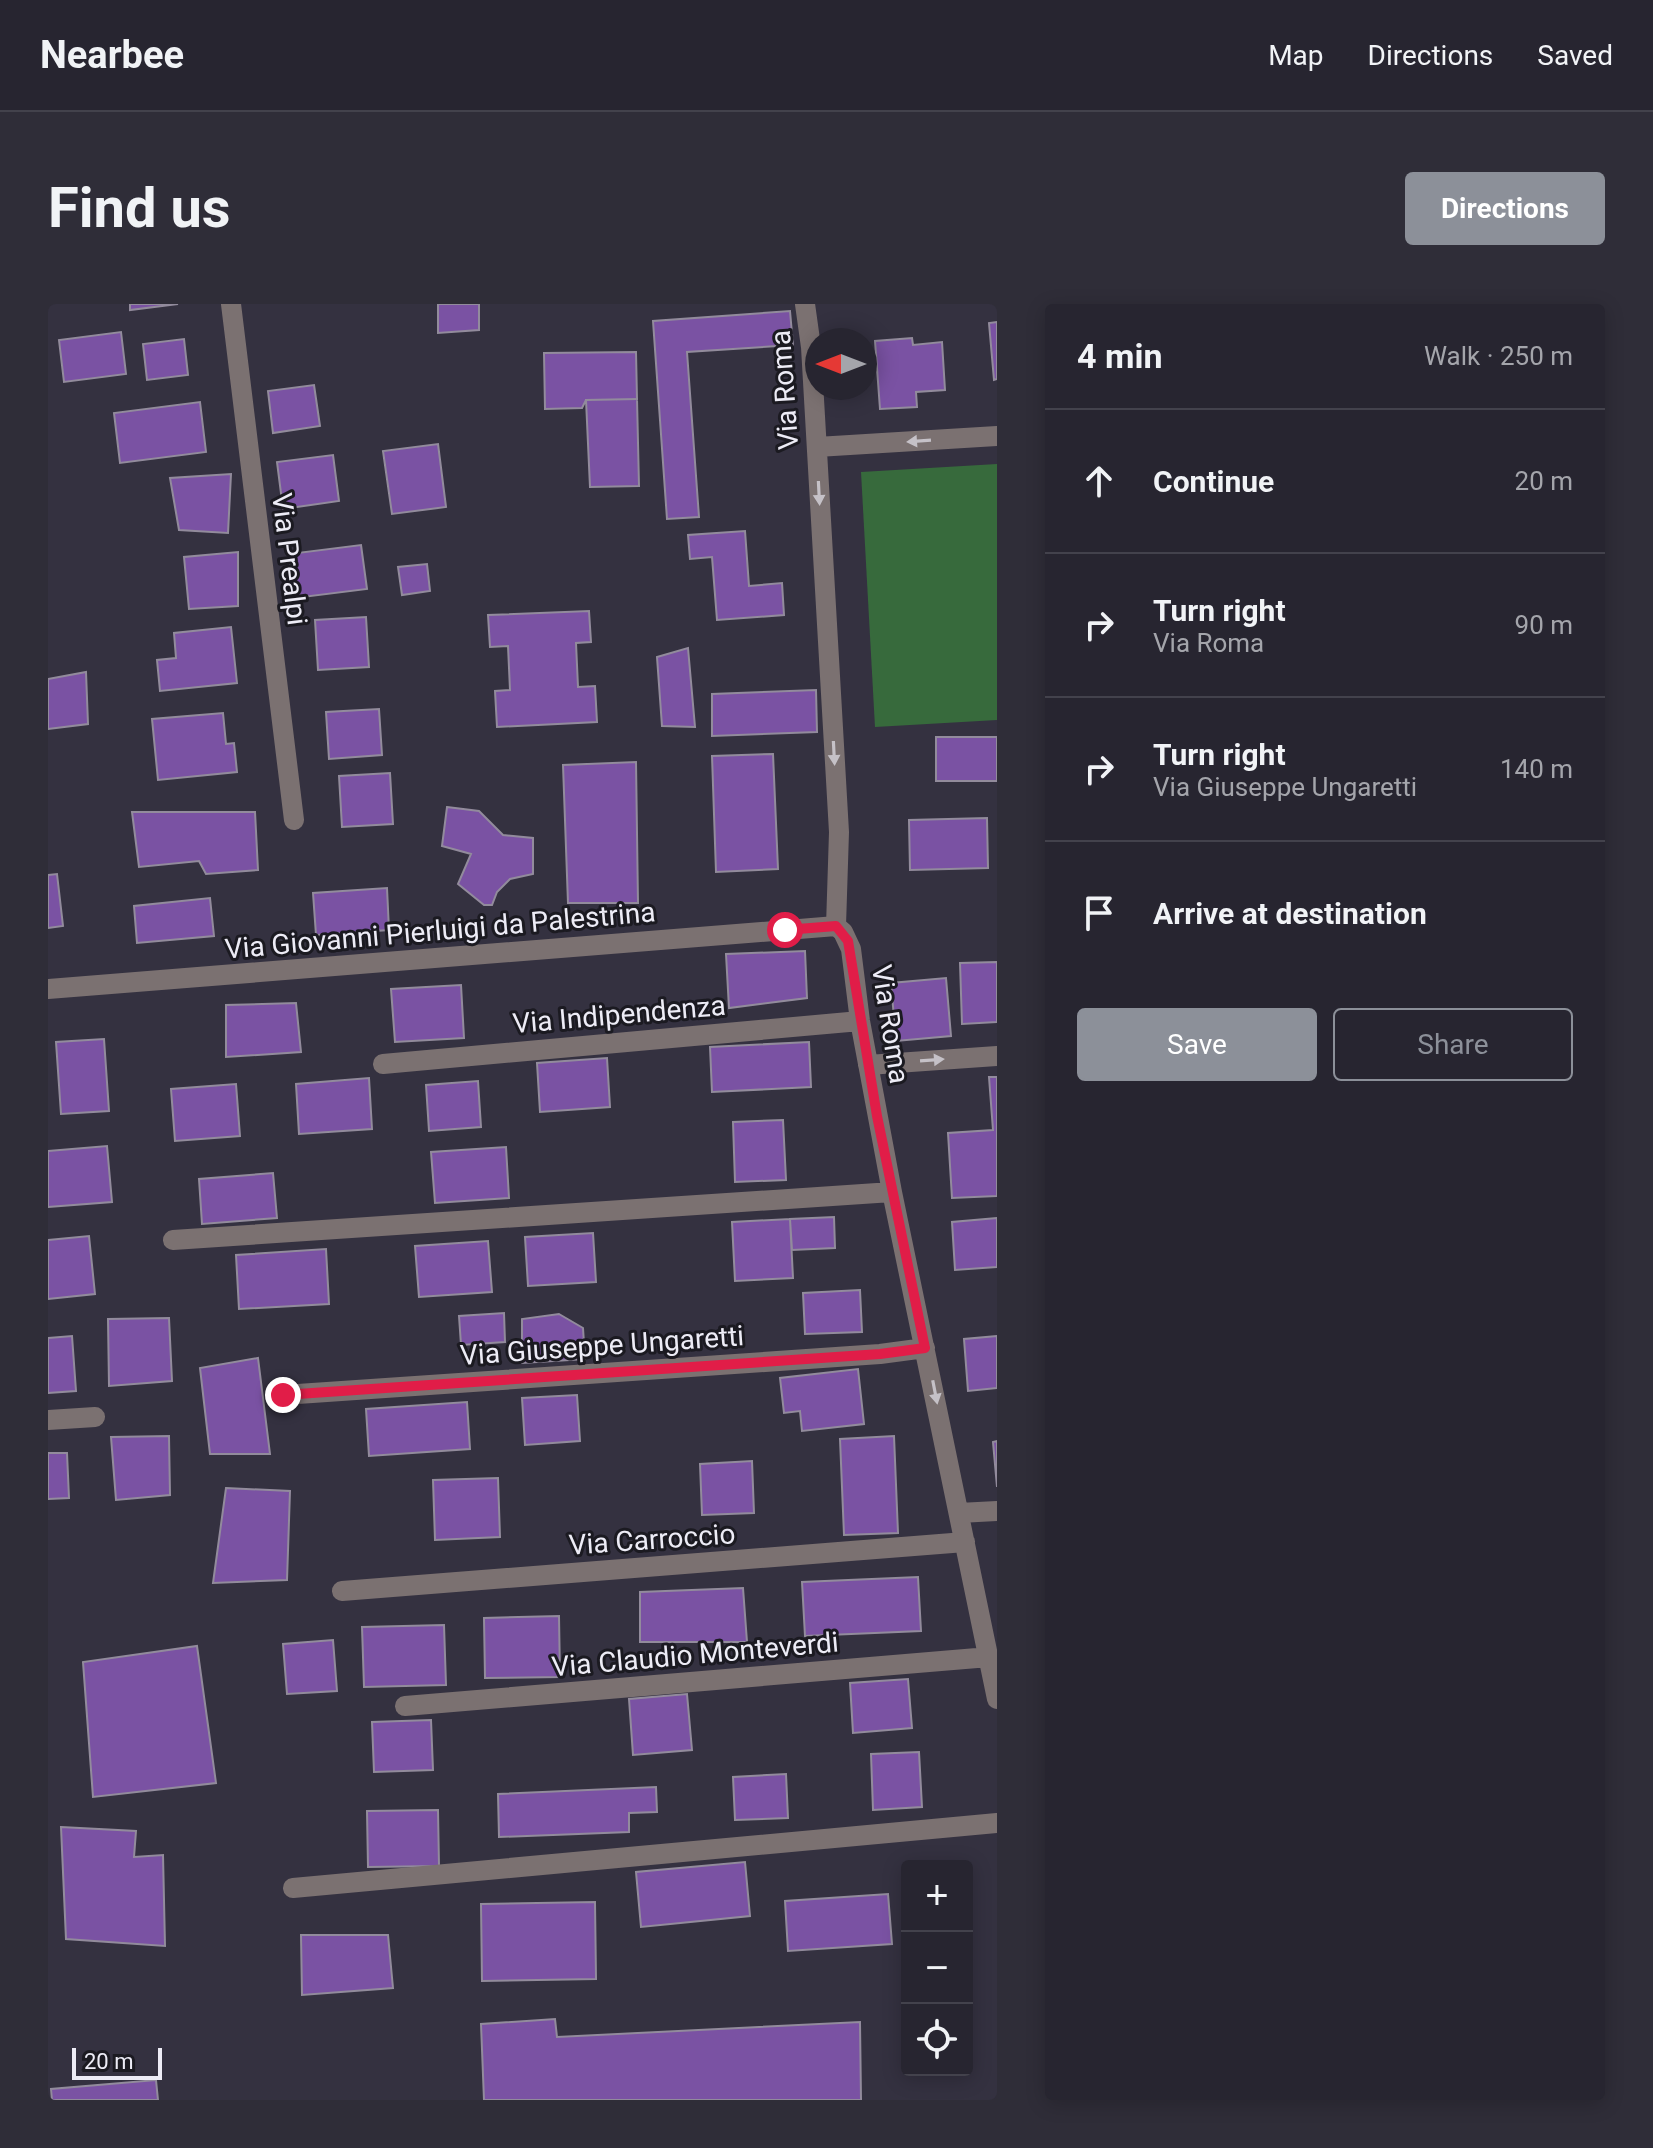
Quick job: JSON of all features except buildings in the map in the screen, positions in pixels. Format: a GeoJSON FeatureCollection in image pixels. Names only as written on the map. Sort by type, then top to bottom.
{"type":"FeatureCollection","features":[{"type":"Feature","properties":{"kind":"street","name":"Via Prealpi"},"geometry":{"type":"LineString","coordinates":[[231,304],[294,820]]}},
{"type":"Feature","properties":{"kind":"street","name":"Via Roma"},"geometry":{"type":"LineString","coordinates":[[805,304],[817,447],[839,832],[836,926],[843,932],[851,949],[860,1021],[892,1192],[997,1699]]}},
{"type":"Feature","properties":{"kind":"street"},"geometry":{"type":"LineString","coordinates":[[817,447],[997,436]]}},
{"type":"Feature","properties":{"kind":"street","name":"Via Giovanni Pierluigi da Palestrina"},"geometry":{"type":"LineString","coordinates":[[48,989],[836,926]]}},
{"type":"Feature","properties":{"kind":"street","name":"Via Indipendenza"},"geometry":{"type":"LineString","coordinates":[[383,1064],[860,1021]]}},
{"type":"Feature","properties":{"kind":"street"},"geometry":{"type":"LineString","coordinates":[[868,1065],[997,1056]]}},
{"type":"Feature","properties":{"kind":"street"},"geometry":{"type":"LineString","coordinates":[[173,1240],[892,1192]]}},
{"type":"Feature","properties":{"kind":"street","name":"Via Giuseppe Ungaretti"},"geometry":{"type":"LineString","coordinates":[[283,1395],[880,1354],[925,1348]]}},
{"type":"Feature","properties":{"kind":"street"},"geometry":{"type":"LineString","coordinates":[[48,1420],[95,1417]]}},
{"type":"Feature","properties":{"kind":"street"},"geometry":{"type":"LineString","coordinates":[[959,1513],[997,1511]]}},
{"type":"Feature","properties":{"kind":"street","name":"Via Carroccio"},"geometry":{"type":"LineString","coordinates":[[342,1591],[965,1542]]}},
{"type":"Feature","properties":{"kind":"street","name":"Via Claudio Monteverdi"},"geometry":{"type":"LineString","coordinates":[[405,1706],[989,1657]]}},
{"type":"Feature","properties":{"kind":"street"},"geometry":{"type":"LineString","coordinates":[[293,1888],[997,1823]]}},
{"type":"Feature","properties":{"kind":"green space"},"geometry":{"type":"Polygon","coordinates":[[[997,464],[997,720],[875,727],[861,472],[997,464]]]}},
{"type":"Feature","properties":{"kind":"route"},"geometry":{"type":"LineString","coordinates":[[283,1395],[880,1354],[925,1348],[877,1116],[851,949],[843,932],[836,926],[785,930]]}}]}
